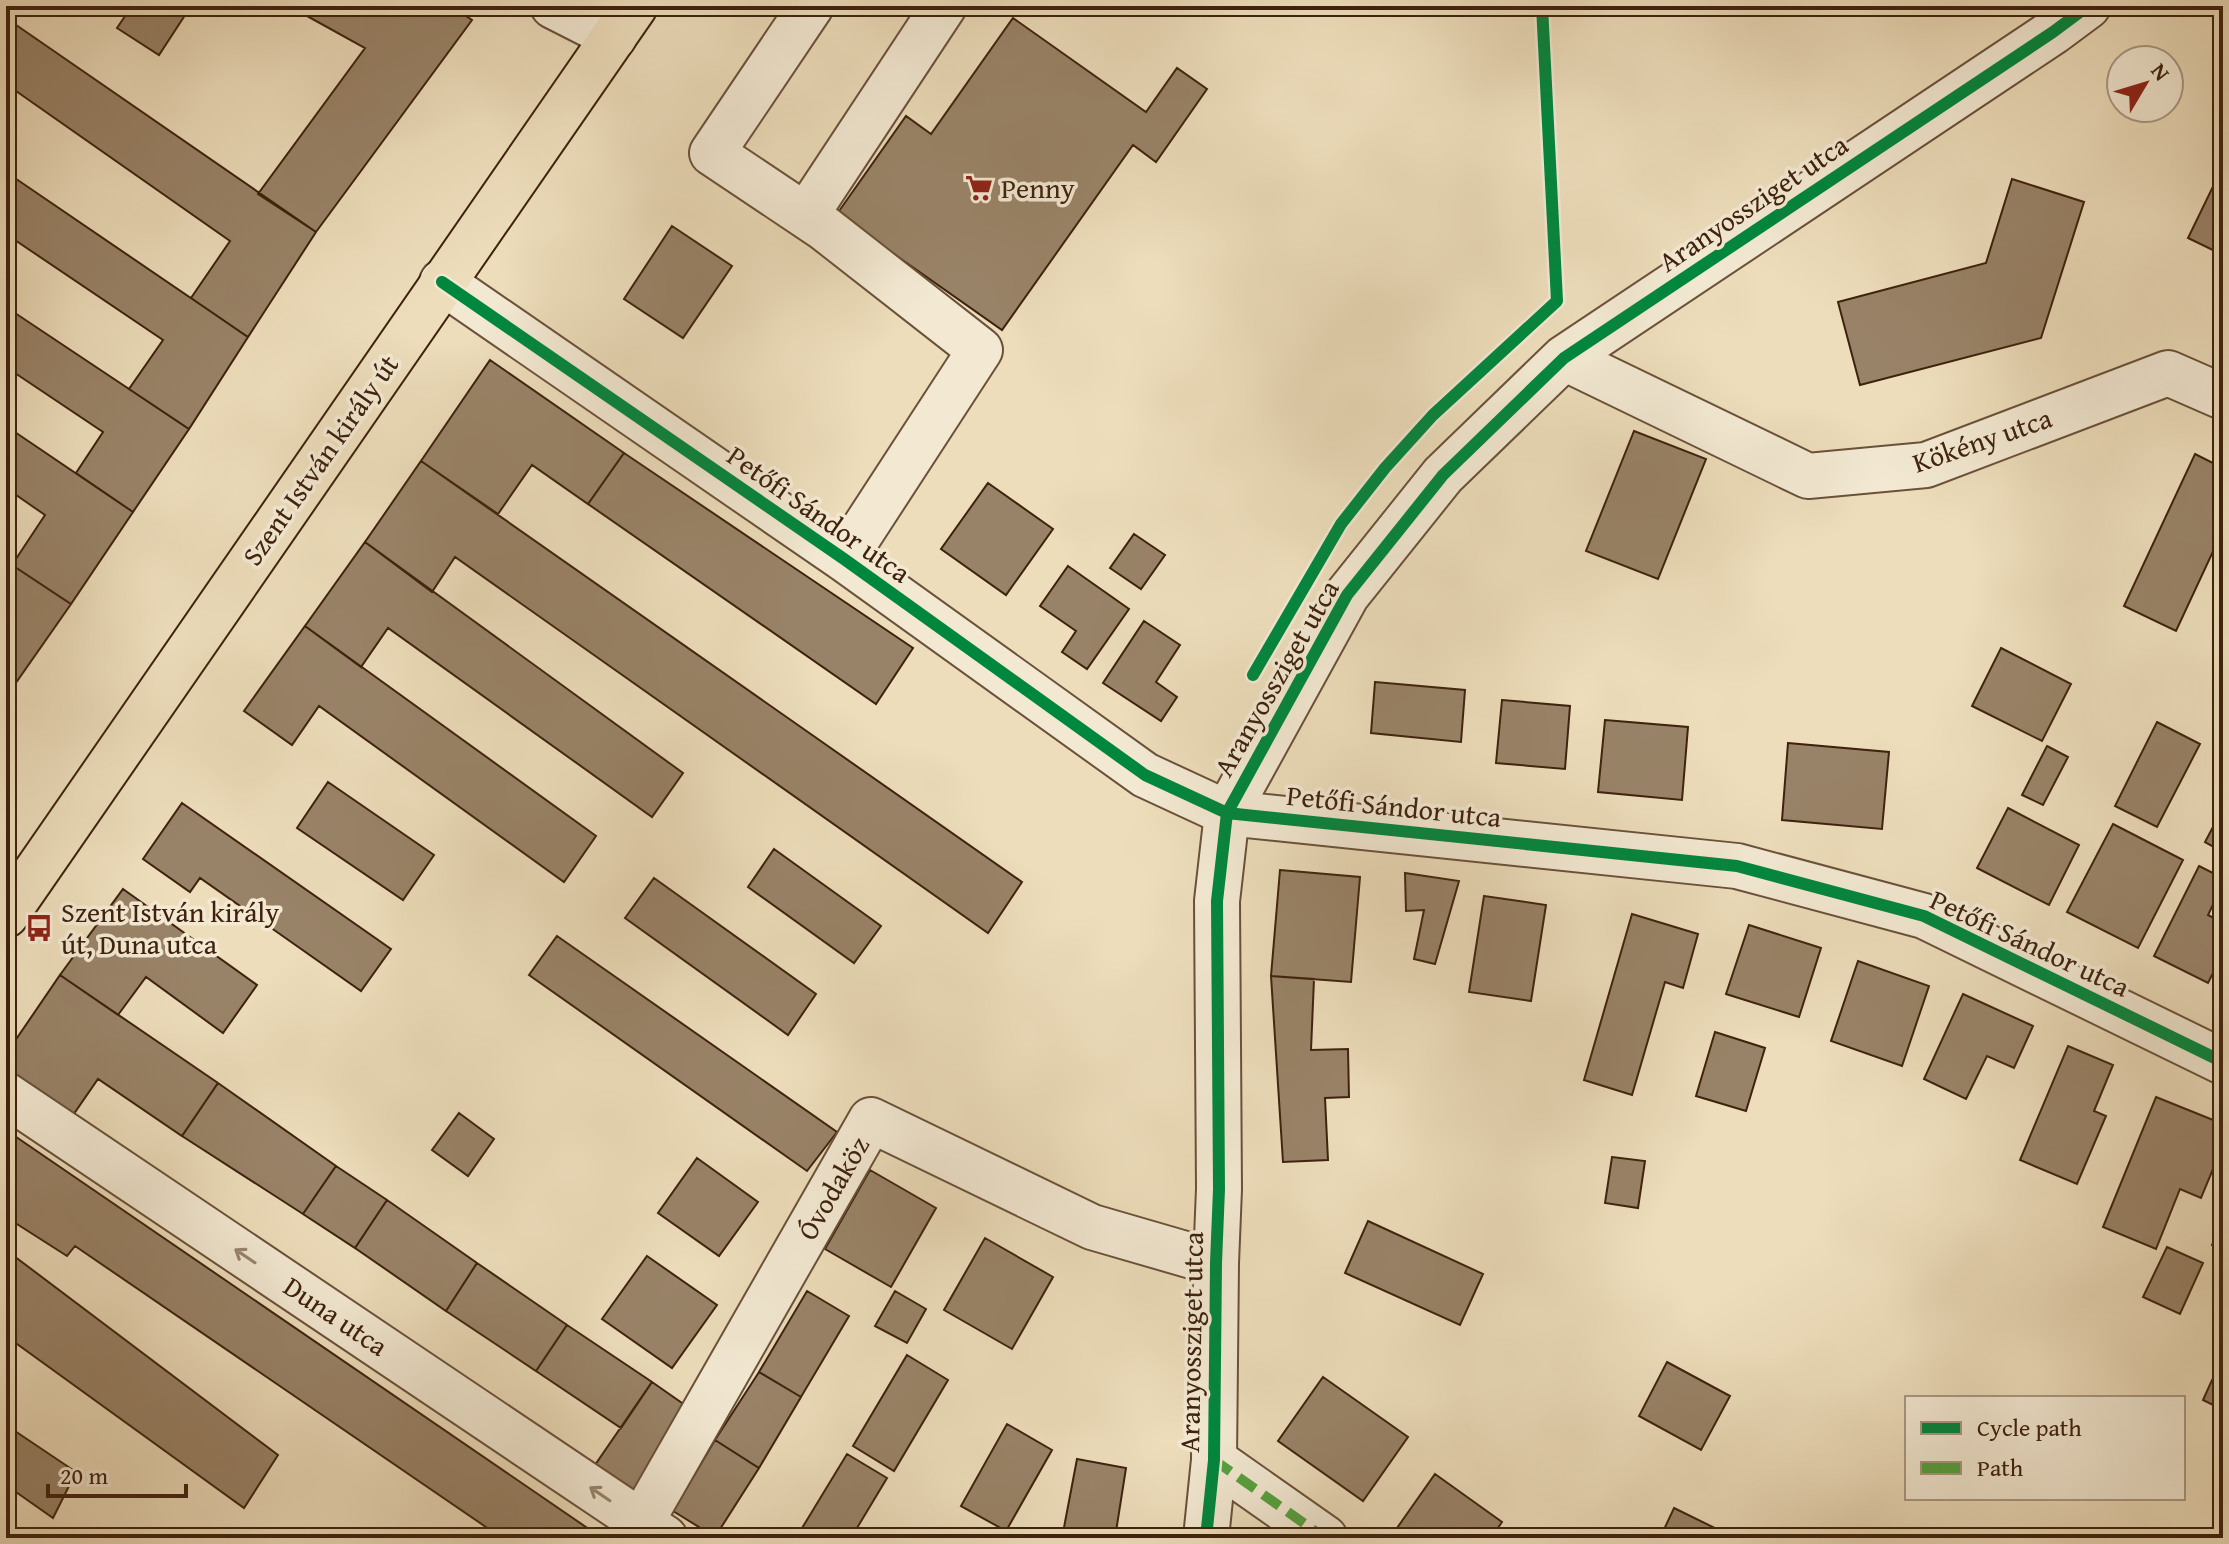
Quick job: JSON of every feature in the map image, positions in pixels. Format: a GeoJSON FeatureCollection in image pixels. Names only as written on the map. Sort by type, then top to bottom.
{"type":"FeatureCollection","features":[{"type":"Feature","properties":{"kind":"main road","name":"Szent István király út"},"geometry":{"type":"LineString","coordinates":[[6,915],[624,22]]}},
{"type":"Feature","properties":{"kind":"street"},"geometry":{"type":"LineString","coordinates":[[553,6],[624,22]]}},
{"type":"Feature","properties":{"kind":"street"},"geometry":{"type":"LineString","coordinates":[[811,6],[712,153],[806,215],[980,350],[844,559]]}},
{"type":"Feature","properties":{"kind":"street"},"geometry":{"type":"LineString","coordinates":[[806,215],[944,6]]}},
{"type":"Feature","properties":{"kind":"street","name":"Aranyossziget utca"},"geometry":{"type":"LineString","coordinates":[[1206,1538],[1214,1460],[1219,1189],[1217,901],[1227,813],[1347,595],[1443,475],[1564,358],[2088,6]]}},
{"type":"Feature","properties":{"kind":"street","name":"Petőfi Sándor utca"},"geometry":{"type":"LineString","coordinates":[[442,282],[844,559],[1145,775],[1227,813],[1737,866],[1924,916],[2223,1062]]}},
{"type":"Feature","properties":{"kind":"street","name":"Kökény utca"},"geometry":{"type":"LineString","coordinates":[[1564,358],[1808,476],[1926,465],[2168,373],[2223,397]]}},
{"type":"Feature","properties":{"kind":"street","name":"Duna utca"},"geometry":{"type":"LineString","coordinates":[[6,1095],[646,1533]]}},
{"type":"Feature","properties":{"kind":"street","name":"Óvodaköz"},"geometry":{"type":"LineString","coordinates":[[646,1533],[871,1120],[1092,1227],[1216,1263]]}},
{"type":"Feature","properties":{"kind":"street"},"geometry":{"type":"LineString","coordinates":[[1214,1460],[1325,1538]]}},
{"type":"Feature","properties":{"kind":"building"},"geometry":{"type":"Polygon","coordinates":[[[132,6],[191,6],[159,55],[117,28],[132,6]]]}},
{"type":"Feature","properties":{"kind":"building"},"geometry":{"type":"Polygon","coordinates":[[[289,6],[451,6],[472,20],[316,232],[258,194],[365,48],[289,6]]]}},
{"type":"Feature","properties":{"kind":"building"},"geometry":{"type":"Polygon","coordinates":[[[6,18],[316,232],[248,337],[191,298],[230,241],[6,84],[6,18]]]}},
{"type":"Feature","properties":{"kind":"building","name":"Penny"},"geometry":{"type":"Polygon","coordinates":[[[1013,18],[1146,112],[1177,68],[1207,89],[1156,162],[1133,145],[1002,330],[837,214],[906,116],[931,134],[1013,18]]]}},
{"type":"Feature","properties":{"kind":"building"},"geometry":{"type":"Polygon","coordinates":[[[2223,166],[2223,255],[2188,238],[2223,166]]]}},
{"type":"Feature","properties":{"kind":"building"},"geometry":{"type":"Polygon","coordinates":[[[6,172],[248,337],[189,429],[129,389],[163,340],[6,234],[6,172]]]}},
{"type":"Feature","properties":{"kind":"building"},"geometry":{"type":"Polygon","coordinates":[[[2012,179],[2084,202],[2041,338],[1860,385],[1838,302],[1986,263],[2012,179]]]}},
{"type":"Feature","properties":{"kind":"building"},"geometry":{"type":"Polygon","coordinates":[[[672,226],[732,266],[683,338],[624,299],[672,226]]]}},
{"type":"Feature","properties":{"kind":"building"},"geometry":{"type":"Polygon","coordinates":[[[6,307],[189,429],[133,512],[76,473],[103,432],[6,367],[6,307]]]}},
{"type":"Feature","properties":{"kind":"building"},"geometry":{"type":"Polygon","coordinates":[[[490,360],[624,453],[588,504],[532,465],[498,514],[421,461],[490,360]]]}},
{"type":"Feature","properties":{"kind":"building"},"geometry":{"type":"Polygon","coordinates":[[[6,426],[133,512],[71,604],[12,565],[45,515],[6,488],[6,426]]]}},
{"type":"Feature","properties":{"kind":"building"},"geometry":{"type":"Polygon","coordinates":[[[1634,431],[1706,459],[1658,579],[1586,551],[1634,431]]]}},
{"type":"Feature","properties":{"kind":"building"},"geometry":{"type":"Polygon","coordinates":[[[624,453],[913,648],[876,704],[588,504],[624,453]]]}},
{"type":"Feature","properties":{"kind":"building"},"geometry":{"type":"Polygon","coordinates":[[[2195,454],[2223,468],[2223,530],[2176,631],[2124,606],[2195,454]]]}},
{"type":"Feature","properties":{"kind":"building"},"geometry":{"type":"Polygon","coordinates":[[[421,461],[1022,882],[988,933],[455,557],[432,592],[365,542],[421,461]]]}},
{"type":"Feature","properties":{"kind":"building"},"geometry":{"type":"Polygon","coordinates":[[[988,483],[1053,529],[1006,595],[941,549],[988,483]]]}},
{"type":"Feature","properties":{"kind":"building"},"geometry":{"type":"Polygon","coordinates":[[[1134,534],[1165,555],[1141,589],[1110,568],[1134,534]]]}},
{"type":"Feature","properties":{"kind":"building"},"geometry":{"type":"Polygon","coordinates":[[[365,542],[683,773],[652,817],[388,628],[361,667],[305,626],[365,542]]]}},
{"type":"Feature","properties":{"kind":"building"},"geometry":{"type":"Polygon","coordinates":[[[6,561],[71,604],[6,697],[6,561]]]}},
{"type":"Feature","properties":{"kind":"building"},"geometry":{"type":"Polygon","coordinates":[[[1068,566],[1129,609],[1087,669],[1062,652],[1076,631],[1040,606],[1068,566]]]}},
{"type":"Feature","properties":{"kind":"building"},"geometry":{"type":"Polygon","coordinates":[[[1144,621],[1180,645],[1156,682],[1177,697],[1161,721],[1103,683],[1144,621]]]}},
{"type":"Feature","properties":{"kind":"building"},"geometry":{"type":"Polygon","coordinates":[[[305,626],[596,836],[564,882],[319,706],[292,745],[244,711],[305,626]]]}},
{"type":"Feature","properties":{"kind":"building"},"geometry":{"type":"Polygon","coordinates":[[[2001,648],[2071,684],[2042,741],[1972,706],[2001,648]]]}},
{"type":"Feature","properties":{"kind":"building"},"geometry":{"type":"Polygon","coordinates":[[[1375,682],[1465,690],[1461,742],[1371,733],[1375,682]]]}},
{"type":"Feature","properties":{"kind":"building"},"geometry":{"type":"Polygon","coordinates":[[[1502,700],[1570,706],[1565,769],[1496,763],[1502,700]]]}},
{"type":"Feature","properties":{"kind":"building"},"geometry":{"type":"Polygon","coordinates":[[[1605,720],[1688,727],[1682,800],[1598,792],[1605,720]]]}},
{"type":"Feature","properties":{"kind":"building"},"geometry":{"type":"Polygon","coordinates":[[[2157,722],[2200,744],[2157,827],[2115,806],[2157,722]]]}},
{"type":"Feature","properties":{"kind":"building"},"geometry":{"type":"Polygon","coordinates":[[[1788,743],[1889,752],[1882,829],[1782,820],[1788,743]]]}},
{"type":"Feature","properties":{"kind":"building"},"geometry":{"type":"Polygon","coordinates":[[[2047,746],[2068,757],[2043,805],[2022,795],[2047,746]]]}},
{"type":"Feature","properties":{"kind":"building"},"geometry":{"type":"Polygon","coordinates":[[[328,782],[434,855],[403,900],[297,828],[328,782]]]}},
{"type":"Feature","properties":{"kind":"building"},"geometry":{"type":"Polygon","coordinates":[[[182,803],[391,949],[361,991],[200,878],[190,892],[143,859],[182,803]]]}},
{"type":"Feature","properties":{"kind":"building"},"geometry":{"type":"Polygon","coordinates":[[[2008,808],[2079,845],[2049,905],[1977,868],[2008,808]]]}},
{"type":"Feature","properties":{"kind":"building"},"geometry":{"type":"Polygon","coordinates":[[[2223,808],[2223,852],[2205,842],[2223,808]]]}},
{"type":"Feature","properties":{"kind":"building"},"geometry":{"type":"Polygon","coordinates":[[[2113,824],[2183,860],[2138,948],[2067,912],[2113,824]]]}},
{"type":"Feature","properties":{"kind":"building"},"geometry":{"type":"Polygon","coordinates":[[[774,849],[881,926],[854,963],[748,887],[774,849]]]}},
{"type":"Feature","properties":{"kind":"building"},"geometry":{"type":"Polygon","coordinates":[[[2199,866],[2223,878],[2208,915],[2223,923],[2223,953],[2208,983],[2154,956],[2199,866]]]}},
{"type":"Feature","properties":{"kind":"building"},"geometry":{"type":"Polygon","coordinates":[[[1280,870],[1360,877],[1351,982],[1271,976],[1280,870]]]}},
{"type":"Feature","properties":{"kind":"building"},"geometry":{"type":"Polygon","coordinates":[[[1405,873],[1459,881],[1435,964],[1414,959],[1424,910],[1406,911],[1405,873]]]}},
{"type":"Feature","properties":{"kind":"building"},"geometry":{"type":"Polygon","coordinates":[[[654,878],[816,994],[788,1035],[625,918],[654,878]]]}},
{"type":"Feature","properties":{"kind":"building"},"geometry":{"type":"Polygon","coordinates":[[[123,889],[257,985],[223,1033],[146,977],[118,1015],[60,975],[123,889]]]}},
{"type":"Feature","properties":{"kind":"building"},"geometry":{"type":"Polygon","coordinates":[[[1484,896],[1546,905],[1531,1001],[1469,992],[1484,896]]]}},
{"type":"Feature","properties":{"kind":"building"},"geometry":{"type":"Polygon","coordinates":[[[1632,914],[1698,934],[1683,988],[1665,982],[1632,1095],[1584,1080],[1632,914]]]}},
{"type":"Feature","properties":{"kind":"building"},"geometry":{"type":"Polygon","coordinates":[[[1749,925],[1821,948],[1799,1017],[1726,994],[1749,925]]]}},
{"type":"Feature","properties":{"kind":"building"},"geometry":{"type":"Polygon","coordinates":[[[557,936],[837,1132],[807,1171],[529,975],[557,936]]]}},
{"type":"Feature","properties":{"kind":"building"},"geometry":{"type":"Polygon","coordinates":[[[1858,961],[1929,986],[1902,1066],[1831,1041],[1858,961]]]}},
{"type":"Feature","properties":{"kind":"building"},"geometry":{"type":"Polygon","coordinates":[[[60,975],[218,1083],[182,1136],[98,1079],[71,1118],[6,1073],[6,1054],[60,975]]]}},
{"type":"Feature","properties":{"kind":"building"},"geometry":{"type":"Polygon","coordinates":[[[1271,976],[1314,979],[1311,1050],[1348,1049],[1349,1097],[1325,1098],[1328,1160],[1283,1162],[1271,976]]]}},
{"type":"Feature","properties":{"kind":"building"},"geometry":{"type":"Polygon","coordinates":[[[1963,994],[2033,1026],[2014,1068],[1987,1056],[1966,1099],[1924,1079],[1963,994]]]}},
{"type":"Feature","properties":{"kind":"building"},"geometry":{"type":"Polygon","coordinates":[[[1715,1032],[1765,1048],[1746,1111],[1696,1096],[1715,1032]]]}},
{"type":"Feature","properties":{"kind":"building"},"geometry":{"type":"Polygon","coordinates":[[[2068,1046],[2113,1065],[2094,1111],[2106,1116],[2077,1184],[2020,1160],[2068,1046]]]}},
{"type":"Feature","properties":{"kind":"building"},"geometry":{"type":"Polygon","coordinates":[[[218,1083],[336,1166],[303,1214],[182,1136],[218,1083]]]}},
{"type":"Feature","properties":{"kind":"building"},"geometry":{"type":"Polygon","coordinates":[[[2156,1097],[2223,1124],[2223,1145],[2201,1198],[2180,1189],[2156,1249],[2103,1227],[2156,1097]]]}},
{"type":"Feature","properties":{"kind":"building"},"geometry":{"type":"Polygon","coordinates":[[[459,1113],[494,1139],[468,1176],[432,1150],[459,1113]]]}},
{"type":"Feature","properties":{"kind":"building"},"geometry":{"type":"Polygon","coordinates":[[[6,1130],[602,1538],[502,1538],[75,1246],[67,1256],[6,1217],[6,1130]]]}},
{"type":"Feature","properties":{"kind":"building"},"geometry":{"type":"Polygon","coordinates":[[[1612,1157],[1645,1161],[1638,1208],[1605,1203],[1612,1157]]]}},
{"type":"Feature","properties":{"kind":"building"},"geometry":{"type":"Polygon","coordinates":[[[697,1158],[758,1202],[719,1256],[658,1213],[697,1158]]]}},
{"type":"Feature","properties":{"kind":"building"},"geometry":{"type":"Polygon","coordinates":[[[336,1166],[387,1200],[355,1248],[303,1214],[336,1166]]]}},
{"type":"Feature","properties":{"kind":"building"},"geometry":{"type":"Polygon","coordinates":[[[870,1170],[936,1208],[891,1287],[825,1249],[870,1170]]]}},
{"type":"Feature","properties":{"kind":"building"},"geometry":{"type":"Polygon","coordinates":[[[387,1200],[477,1263],[446,1311],[355,1248],[387,1200]]]}},
{"type":"Feature","properties":{"kind":"building"},"geometry":{"type":"Polygon","coordinates":[[[1368,1221],[1483,1274],[1460,1325],[1345,1273],[1368,1221]]]}},
{"type":"Feature","properties":{"kind":"building"},"geometry":{"type":"Polygon","coordinates":[[[2223,1222],[2223,1250],[2212,1245],[2223,1222]]]}},
{"type":"Feature","properties":{"kind":"building"},"geometry":{"type":"Polygon","coordinates":[[[985,1238],[1053,1277],[1012,1349],[944,1310],[985,1238]]]}},
{"type":"Feature","properties":{"kind":"building"},"geometry":{"type":"Polygon","coordinates":[[[2167,1247],[2203,1263],[2180,1314],[2143,1297],[2167,1247]]]}},
{"type":"Feature","properties":{"kind":"building"},"geometry":{"type":"Polygon","coordinates":[[[6,1250],[278,1455],[244,1508],[6,1336],[6,1250]]]}},
{"type":"Feature","properties":{"kind":"building"},"geometry":{"type":"Polygon","coordinates":[[[647,1256],[717,1305],[672,1368],[602,1319],[647,1256]]]}},
{"type":"Feature","properties":{"kind":"building"},"geometry":{"type":"Polygon","coordinates":[[[477,1263],[567,1325],[536,1371],[446,1311],[477,1263]]]}},
{"type":"Feature","properties":{"kind":"building"},"geometry":{"type":"Polygon","coordinates":[[[807,1291],[849,1316],[801,1397],[759,1372],[807,1291]]]}},
{"type":"Feature","properties":{"kind":"building"},"geometry":{"type":"Polygon","coordinates":[[[895,1291],[926,1309],[907,1343],[875,1326],[895,1291]]]}},
{"type":"Feature","properties":{"kind":"building"},"geometry":{"type":"Polygon","coordinates":[[[567,1325],[652,1382],[621,1428],[536,1371],[567,1325]]]}},
{"type":"Feature","properties":{"kind":"building"},"geometry":{"type":"Polygon","coordinates":[[[907,1355],[948,1380],[894,1471],[853,1446],[907,1355]]]}},
{"type":"Feature","properties":{"kind":"building"},"geometry":{"type":"Polygon","coordinates":[[[1667,1362],[1730,1396],[1701,1450],[1639,1416],[1667,1362]]]}},
{"type":"Feature","properties":{"kind":"building"},"geometry":{"type":"Polygon","coordinates":[[[759,1372],[801,1397],[759,1468],[715,1440],[759,1372]]]}},
{"type":"Feature","properties":{"kind":"building"},"geometry":{"type":"Polygon","coordinates":[[[1323,1377],[1408,1437],[1363,1501],[1278,1441],[1323,1377]]]}},
{"type":"Feature","properties":{"kind":"building"},"geometry":{"type":"Polygon","coordinates":[[[2212,1380],[2223,1385],[2223,1410],[2203,1400],[2212,1380]]]}},
{"type":"Feature","properties":{"kind":"building"},"geometry":{"type":"Polygon","coordinates":[[[652,1382],[692,1410],[637,1493],[595,1465],[652,1382]]]}},
{"type":"Feature","properties":{"kind":"building"},"geometry":{"type":"Polygon","coordinates":[[[1007,1424],[1052,1450],[1006,1531],[961,1506],[1007,1424]]]}},
{"type":"Feature","properties":{"kind":"building"},"geometry":{"type":"Polygon","coordinates":[[[6,1425],[76,1472],[53,1518],[6,1485],[6,1425]]]}},
{"type":"Feature","properties":{"kind":"building"},"geometry":{"type":"Polygon","coordinates":[[[715,1440],[759,1468],[715,1537],[673,1511],[715,1440]]]}},
{"type":"Feature","properties":{"kind":"building"},"geometry":{"type":"Polygon","coordinates":[[[847,1454],[887,1478],[851,1538],[796,1538],[847,1454]]]}},
{"type":"Feature","properties":{"kind":"building"},"geometry":{"type":"Polygon","coordinates":[[[1077,1459],[1126,1468],[1115,1538],[1062,1538],[1077,1459]]]}},
{"type":"Feature","properties":{"kind":"building"},"geometry":{"type":"Polygon","coordinates":[[[1435,1474],[1502,1522],[1491,1538],[1411,1538],[1397,1528],[1435,1474]]]}},
{"type":"Feature","properties":{"kind":"building"},"geometry":{"type":"Polygon","coordinates":[[[1674,1508],[1725,1533],[1722,1538],[1660,1538],[1674,1508]]]}},
{"type":"Feature","properties":{"kind":"marked path"},"geometry":{"type":"LineString","coordinates":[[1214,1460],[1325,1538]]}},
{"type":"Feature","properties":{"kind":"cycle path"},"geometry":{"type":"LineString","coordinates":[[1253,675],[1341,524],[1385,468],[1433,415],[1557,301],[1542,6]]}},
{"type":"Feature","properties":{"kind":"cycle path"},"geometry":{"type":"LineString","coordinates":[[1206,1538],[1214,1460],[1219,1189],[1217,901],[1227,813],[1347,595],[1443,475],[1564,358],[2088,6]]}},
{"type":"Feature","properties":{"kind":"cycle path"},"geometry":{"type":"LineString","coordinates":[[442,282],[844,559],[1145,775],[1227,813],[1737,866],[1924,916],[2223,1062]]}},
{"type":"Feature","properties":{"kind":"place","name":"Penny"},"geometry":{"type":"Point","coordinates":[979,188]}},
{"type":"Feature","properties":{"kind":"place","name":"Szent István király út, Duna utca"},"geometry":{"type":"Point","coordinates":[39,928]}}]}
